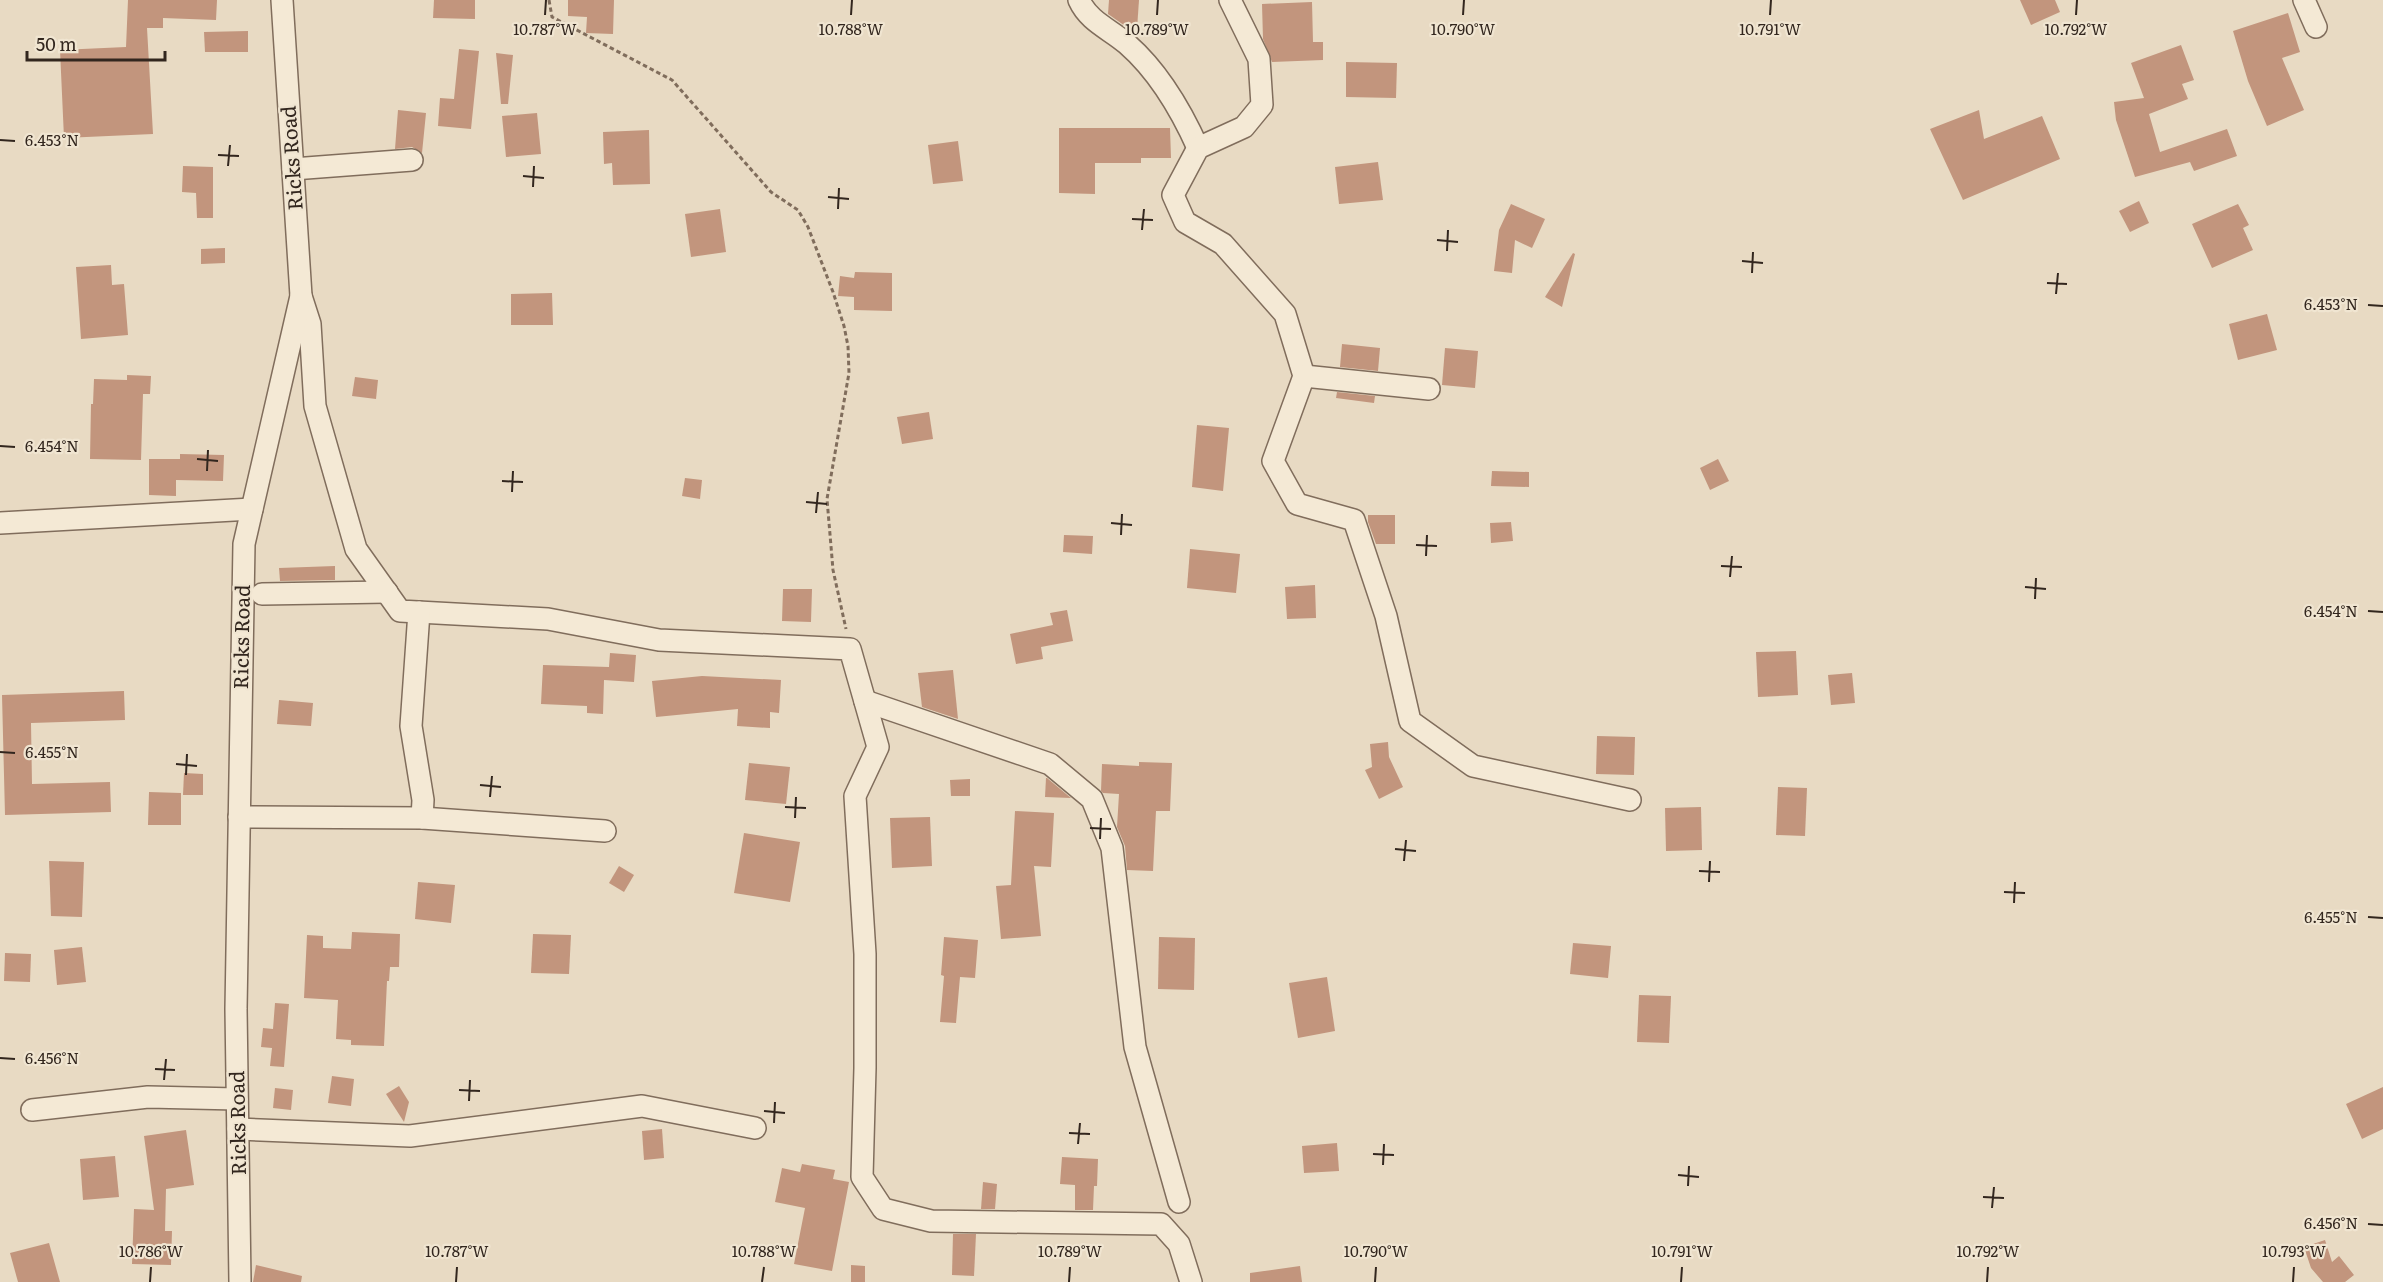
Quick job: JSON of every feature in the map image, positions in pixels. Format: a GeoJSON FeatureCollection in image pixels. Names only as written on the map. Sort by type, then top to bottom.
{"type":"FeatureCollection","features":[{"type":"Feature","properties":{"kind":"street","name":"Ricks Road"},"geometry":{"type":"LineString","coordinates":[[240,1282],[236,1009],[244,544],[301,296],[282,0]]}},
{"type":"Feature","properties":{"kind":"street"},"geometry":{"type":"LineString","coordinates":[[1079,0],[1095,21],[1127,44],[1162,83],[1183,113],[1198,148]]}},
{"type":"Feature","properties":{"kind":"street"},"geometry":{"type":"LineString","coordinates":[[1230,0],[1260,59],[1262,105],[1244,128],[1198,148],[1173,195],[1185,222],[1223,244],[1284,314],[1304,376],[1273,461],[1297,504],[1354,520],[1386,616],[1410,721],[1473,766],[1630,800]]}},
{"type":"Feature","properties":{"kind":"street"},"geometry":{"type":"LineString","coordinates":[[2304,0],[2316,27]]}},
{"type":"Feature","properties":{"kind":"street"},"geometry":{"type":"LineString","coordinates":[[293,169],[412,160]]}},
{"type":"Feature","properties":{"kind":"street"},"geometry":{"type":"LineString","coordinates":[[301,296],[310,324],[315,406],[356,549],[400,610],[548,619],[659,640],[850,649],[878,747],[855,796],[865,954],[862,1177],[883,1209],[931,1221],[1161,1224],[1179,1244],[1191,1282]]}},
{"type":"Feature","properties":{"kind":"street"},"geometry":{"type":"LineString","coordinates":[[1304,376],[1429,389]]}},
{"type":"Feature","properties":{"kind":"street"},"geometry":{"type":"LineString","coordinates":[[0,523],[252,509]]}},
{"type":"Feature","properties":{"kind":"street"},"geometry":{"type":"LineString","coordinates":[[262,594],[387,592]]}},
{"type":"Feature","properties":{"kind":"street"},"geometry":{"type":"LineString","coordinates":[[419,612],[411,726],[423,800],[422,818]]}},
{"type":"Feature","properties":{"kind":"street"},"geometry":{"type":"LineString","coordinates":[[865,702],[1050,764],[1092,799],[1112,848],[1135,1047],[1179,1202]]}},
{"type":"Feature","properties":{"kind":"street"},"geometry":{"type":"LineString","coordinates":[[239,817],[422,818],[605,831]]}},
{"type":"Feature","properties":{"kind":"street"},"geometry":{"type":"LineString","coordinates":[[32,1110],[148,1097],[237,1099]]}},
{"type":"Feature","properties":{"kind":"street"},"geometry":{"type":"LineString","coordinates":[[238,1129],[410,1136],[642,1106],[755,1128]]}},
{"type":"Feature","properties":{"kind":"path"},"geometry":{"type":"LineString","coordinates":[[549,0],[552,17],[672,80],[771,192],[798,210],[808,227],[833,292],[848,346],[849,374],[827,499],[833,570],[850,649]]}},
{"type":"Feature","properties":{"kind":"building"},"geometry":{"type":"Polygon","coordinates":[[[128,0],[217,0],[216,20],[163,18],[163,28],[147,28],[153,134],[64,138],[60,50],[126,47],[128,0]]]}},
{"type":"Feature","properties":{"kind":"building"},"geometry":{"type":"Polygon","coordinates":[[[434,0],[475,0],[475,19],[433,18],[434,0]]]}},
{"type":"Feature","properties":{"kind":"building"},"geometry":{"type":"Polygon","coordinates":[[[568,0],[614,0],[613,34],[586,33],[587,17],[568,16],[568,0]]]}},
{"type":"Feature","properties":{"kind":"building"},"geometry":{"type":"Polygon","coordinates":[[[1109,0],[1139,0],[1137,29],[1128,28],[1108,14],[1109,0]]]}},
{"type":"Feature","properties":{"kind":"building"},"geometry":{"type":"Polygon","coordinates":[[[2020,0],[2055,0],[2060,12],[2031,25],[2020,0]]]}},
{"type":"Feature","properties":{"kind":"building"},"geometry":{"type":"Polygon","coordinates":[[[1312,2],[1313,42],[1323,42],[1323,60],[1272,62],[1263,39],[1262,4],[1312,2]]]}},
{"type":"Feature","properties":{"kind":"building"},"geometry":{"type":"Polygon","coordinates":[[[2288,13],[2300,52],[2282,58],[2304,110],[2267,126],[2248,81],[2233,31],[2288,13]]]}},
{"type":"Feature","properties":{"kind":"building"},"geometry":{"type":"Polygon","coordinates":[[[248,31],[248,52],[205,52],[204,32],[248,31]]]}},
{"type":"Feature","properties":{"kind":"building"},"geometry":{"type":"Polygon","coordinates":[[[2181,45],[2194,80],[2182,84],[2188,99],[2149,114],[2160,152],[2227,129],[2237,156],[2194,171],[2190,162],[2135,177],[2116,120],[2114,102],[2144,98],[2131,63],[2181,45]]]}},
{"type":"Feature","properties":{"kind":"building"},"geometry":{"type":"Polygon","coordinates":[[[459,49],[479,51],[471,129],[438,126],[440,98],[454,99],[459,49]]]}},
{"type":"Feature","properties":{"kind":"building"},"geometry":{"type":"Polygon","coordinates":[[[496,53],[513,55],[508,104],[501,104],[496,53]]]}},
{"type":"Feature","properties":{"kind":"building"},"geometry":{"type":"Polygon","coordinates":[[[1346,62],[1397,63],[1396,98],[1346,97],[1346,62]]]}},
{"type":"Feature","properties":{"kind":"building"},"geometry":{"type":"Polygon","coordinates":[[[398,110],[426,113],[422,153],[412,147],[395,149],[398,110]]]}},
{"type":"Feature","properties":{"kind":"building"},"geometry":{"type":"Polygon","coordinates":[[[1979,110],[1984,139],[2042,116],[2060,159],[1963,200],[1930,129],[1979,110]]]}},
{"type":"Feature","properties":{"kind":"building"},"geometry":{"type":"Polygon","coordinates":[[[537,113],[541,154],[506,157],[502,116],[537,113]]]}},
{"type":"Feature","properties":{"kind":"building"},"geometry":{"type":"Polygon","coordinates":[[[1059,128],[1170,128],[1171,158],[1141,158],[1141,163],[1095,163],[1095,194],[1059,193],[1059,128]]]}},
{"type":"Feature","properties":{"kind":"building"},"geometry":{"type":"Polygon","coordinates":[[[649,130],[650,184],[613,185],[612,163],[604,164],[603,132],[649,130]]]}},
{"type":"Feature","properties":{"kind":"building"},"geometry":{"type":"Polygon","coordinates":[[[958,141],[963,181],[933,184],[928,145],[958,141]]]}},
{"type":"Feature","properties":{"kind":"building"},"geometry":{"type":"Polygon","coordinates":[[[1378,162],[1383,200],[1339,204],[1335,167],[1378,162]]]}},
{"type":"Feature","properties":{"kind":"building"},"geometry":{"type":"Polygon","coordinates":[[[183,166],[213,167],[213,218],[197,218],[196,193],[182,192],[183,166]]]}},
{"type":"Feature","properties":{"kind":"building"},"geometry":{"type":"Polygon","coordinates":[[[2139,201],[2149,223],[2130,232],[2119,211],[2139,201]]]}},
{"type":"Feature","properties":{"kind":"building"},"geometry":{"type":"Polygon","coordinates":[[[1511,204],[1545,219],[1532,248],[1515,240],[1512,273],[1494,271],[1499,230],[1511,204]]]}},
{"type":"Feature","properties":{"kind":"building"},"geometry":{"type":"Polygon","coordinates":[[[2238,204],[2249,225],[2243,228],[2253,250],[2212,268],[2192,224],[2238,204]]]}},
{"type":"Feature","properties":{"kind":"building"},"geometry":{"type":"Polygon","coordinates":[[[720,209],[726,252],[691,257],[685,214],[720,209]]]}},
{"type":"Feature","properties":{"kind":"building"},"geometry":{"type":"Polygon","coordinates":[[[225,248],[225,263],[201,264],[201,249],[225,248]]]}},
{"type":"Feature","properties":{"kind":"building"},"geometry":{"type":"Polygon","coordinates":[[[1573,253],[1575,254],[1562,307],[1545,297],[1573,253]]]}},
{"type":"Feature","properties":{"kind":"building"},"geometry":{"type":"Polygon","coordinates":[[[111,265],[112,285],[124,284],[128,335],[81,339],[76,267],[111,265]]]}},
{"type":"Feature","properties":{"kind":"building"},"geometry":{"type":"Polygon","coordinates":[[[855,272],[892,273],[892,311],[854,310],[854,297],[838,296],[840,276],[854,278],[855,272]]]}},
{"type":"Feature","properties":{"kind":"building"},"geometry":{"type":"Polygon","coordinates":[[[552,293],[553,325],[511,325],[511,294],[552,293]]]}},
{"type":"Feature","properties":{"kind":"building"},"geometry":{"type":"Polygon","coordinates":[[[2267,314],[2277,350],[2238,360],[2229,324],[2267,314]]]}},
{"type":"Feature","properties":{"kind":"building"},"geometry":{"type":"Polygon","coordinates":[[[1342,344],[1380,348],[1378,371],[1340,367],[1342,344]]]}},
{"type":"Feature","properties":{"kind":"building"},"geometry":{"type":"Polygon","coordinates":[[[1445,348],[1478,351],[1475,388],[1442,385],[1445,348]]]}},
{"type":"Feature","properties":{"kind":"building"},"geometry":{"type":"Polygon","coordinates":[[[127,375],[151,376],[150,394],[143,394],[141,460],[90,459],[94,379],[127,380],[127,375]]]}},
{"type":"Feature","properties":{"kind":"building"},"geometry":{"type":"Polygon","coordinates":[[[355,377],[378,380],[376,399],[352,396],[355,377]]]}},
{"type":"Feature","properties":{"kind":"building"},"geometry":{"type":"Polygon","coordinates":[[[1337,392],[1375,396],[1374,403],[1336,398],[1337,392]]]}},
{"type":"Feature","properties":{"kind":"building"},"geometry":{"type":"Polygon","coordinates":[[[929,412],[933,439],[902,444],[897,417],[929,412]]]}},
{"type":"Feature","properties":{"kind":"building"},"geometry":{"type":"Polygon","coordinates":[[[1197,425],[1229,428],[1223,491],[1192,487],[1197,425]]]}},
{"type":"Feature","properties":{"kind":"building"},"geometry":{"type":"Polygon","coordinates":[[[180,454],[224,455],[223,481],[176,480],[176,496],[149,495],[149,459],[180,459],[180,454]]]}},
{"type":"Feature","properties":{"kind":"building"},"geometry":{"type":"Polygon","coordinates":[[[1718,459],[1729,481],[1710,490],[1700,468],[1718,459]]]}},
{"type":"Feature","properties":{"kind":"building"},"geometry":{"type":"Polygon","coordinates":[[[1492,471],[1529,472],[1529,487],[1491,486],[1492,471]]]}},
{"type":"Feature","properties":{"kind":"building"},"geometry":{"type":"Polygon","coordinates":[[[685,478],[702,480],[700,499],[682,496],[685,478]]]}},
{"type":"Feature","properties":{"kind":"building"},"geometry":{"type":"Polygon","coordinates":[[[1368,515],[1395,515],[1395,544],[1376,544],[1368,522],[1368,515]]]}},
{"type":"Feature","properties":{"kind":"building"},"geometry":{"type":"Polygon","coordinates":[[[1511,522],[1513,541],[1491,543],[1490,523],[1511,522]]]}},
{"type":"Feature","properties":{"kind":"building"},"geometry":{"type":"Polygon","coordinates":[[[1064,535],[1093,536],[1092,554],[1063,552],[1064,535]]]}},
{"type":"Feature","properties":{"kind":"building"},"geometry":{"type":"Polygon","coordinates":[[[1190,549],[1240,554],[1236,593],[1187,588],[1190,549]]]}},
{"type":"Feature","properties":{"kind":"building"},"geometry":{"type":"Polygon","coordinates":[[[335,566],[335,580],[280,581],[279,568],[335,566]]]}},
{"type":"Feature","properties":{"kind":"building"},"geometry":{"type":"Polygon","coordinates":[[[1315,585],[1316,618],[1287,619],[1285,587],[1315,585]]]}},
{"type":"Feature","properties":{"kind":"building"},"geometry":{"type":"Polygon","coordinates":[[[783,589],[812,589],[811,622],[782,621],[783,589]]]}},
{"type":"Feature","properties":{"kind":"building"},"geometry":{"type":"Polygon","coordinates":[[[1067,610],[1073,641],[1041,647],[1043,659],[1016,664],[1010,634],[1053,625],[1050,613],[1067,610]]]}},
{"type":"Feature","properties":{"kind":"building"},"geometry":{"type":"Polygon","coordinates":[[[1796,651],[1798,695],[1758,697],[1756,652],[1796,651]]]}},
{"type":"Feature","properties":{"kind":"building"},"geometry":{"type":"Polygon","coordinates":[[[610,653],[636,655],[634,682],[604,680],[603,714],[587,713],[587,706],[541,704],[543,665],[609,667],[610,653]]]}},
{"type":"Feature","properties":{"kind":"building"},"geometry":{"type":"Polygon","coordinates":[[[953,670],[958,719],[922,707],[918,673],[953,670]]]}},
{"type":"Feature","properties":{"kind":"building"},"geometry":{"type":"Polygon","coordinates":[[[1852,673],[1855,703],[1831,705],[1828,675],[1852,673]]]}},
{"type":"Feature","properties":{"kind":"building"},"geometry":{"type":"Polygon","coordinates":[[[702,676],[781,680],[779,713],[770,712],[770,728],[737,726],[738,709],[656,717],[652,681],[702,676]]]}},
{"type":"Feature","properties":{"kind":"building"},"geometry":{"type":"Polygon","coordinates":[[[124,691],[125,720],[31,723],[32,784],[110,782],[111,812],[5,815],[2,695],[124,691]]]}},
{"type":"Feature","properties":{"kind":"building"},"geometry":{"type":"Polygon","coordinates":[[[279,700],[313,703],[311,726],[277,724],[279,700]]]}},
{"type":"Feature","properties":{"kind":"building"},"geometry":{"type":"Polygon","coordinates":[[[1597,736],[1635,737],[1634,775],[1596,774],[1597,736]]]}},
{"type":"Feature","properties":{"kind":"building"},"geometry":{"type":"Polygon","coordinates":[[[1388,742],[1389,757],[1403,787],[1379,799],[1365,770],[1372,767],[1370,744],[1388,742]]]}},
{"type":"Feature","properties":{"kind":"building"},"geometry":{"type":"Polygon","coordinates":[[[1139,762],[1172,763],[1170,811],[1156,811],[1153,871],[1127,870],[1125,846],[1117,827],[1119,794],[1101,791],[1102,764],[1139,766],[1139,762]]]}},
{"type":"Feature","properties":{"kind":"building"},"geometry":{"type":"Polygon","coordinates":[[[749,763],[790,767],[786,804],[745,800],[749,763]]]}},
{"type":"Feature","properties":{"kind":"building"},"geometry":{"type":"Polygon","coordinates":[[[184,773],[203,774],[203,795],[183,795],[184,773]]]}},
{"type":"Feature","properties":{"kind":"building"},"geometry":{"type":"Polygon","coordinates":[[[1047,778],[1071,798],[1045,797],[1047,778]]]}},
{"type":"Feature","properties":{"kind":"building"},"geometry":{"type":"Polygon","coordinates":[[[970,779],[970,796],[951,796],[950,780],[970,779]]]}},
{"type":"Feature","properties":{"kind":"building"},"geometry":{"type":"Polygon","coordinates":[[[1778,787],[1807,788],[1805,836],[1776,835],[1778,787]]]}},
{"type":"Feature","properties":{"kind":"building"},"geometry":{"type":"Polygon","coordinates":[[[149,792],[181,793],[181,825],[148,825],[149,792]]]}},
{"type":"Feature","properties":{"kind":"building"},"geometry":{"type":"Polygon","coordinates":[[[1701,807],[1702,850],[1666,851],[1665,808],[1701,807]]]}},
{"type":"Feature","properties":{"kind":"building"},"geometry":{"type":"Polygon","coordinates":[[[1015,811],[1054,813],[1051,867],[1034,866],[1041,936],[1001,939],[996,886],[1011,885],[1015,811]]]}},
{"type":"Feature","properties":{"kind":"building"},"geometry":{"type":"Polygon","coordinates":[[[930,817],[932,866],[892,868],[890,818],[930,817]]]}},
{"type":"Feature","properties":{"kind":"building"},"geometry":{"type":"Polygon","coordinates":[[[744,833],[800,842],[790,902],[734,893],[744,833]]]}},
{"type":"Feature","properties":{"kind":"building"},"geometry":{"type":"Polygon","coordinates":[[[49,861],[84,862],[82,917],[51,916],[49,861]]]}},
{"type":"Feature","properties":{"kind":"building"},"geometry":{"type":"Polygon","coordinates":[[[619,866],[634,875],[624,892],[609,883],[619,866]]]}},
{"type":"Feature","properties":{"kind":"building"},"geometry":{"type":"Polygon","coordinates":[[[418,882],[455,885],[451,923],[415,919],[418,882]]]}},
{"type":"Feature","properties":{"kind":"building"},"geometry":{"type":"Polygon","coordinates":[[[352,932],[400,934],[399,967],[390,967],[389,981],[387,981],[384,1046],[351,1045],[351,1040],[336,1039],[338,1000],[304,998],[307,935],[323,936],[323,948],[351,949],[352,932]]]}},
{"type":"Feature","properties":{"kind":"building"},"geometry":{"type":"Polygon","coordinates":[[[533,934],[571,935],[569,974],[531,973],[533,934]]]}},
{"type":"Feature","properties":{"kind":"building"},"geometry":{"type":"Polygon","coordinates":[[[944,937],[978,940],[975,978],[960,977],[956,1023],[940,1022],[944,976],[941,975],[944,937]]]}},
{"type":"Feature","properties":{"kind":"building"},"geometry":{"type":"Polygon","coordinates":[[[1159,937],[1195,938],[1194,990],[1158,989],[1159,937]]]}},
{"type":"Feature","properties":{"kind":"building"},"geometry":{"type":"Polygon","coordinates":[[[1573,943],[1611,946],[1608,978],[1570,974],[1573,943]]]}},
{"type":"Feature","properties":{"kind":"building"},"geometry":{"type":"Polygon","coordinates":[[[82,947],[86,982],[57,985],[54,950],[82,947]]]}},
{"type":"Feature","properties":{"kind":"building"},"geometry":{"type":"Polygon","coordinates":[[[5,953],[31,954],[30,982],[4,981],[5,953]]]}},
{"type":"Feature","properties":{"kind":"building"},"geometry":{"type":"Polygon","coordinates":[[[1327,977],[1335,1031],[1298,1038],[1289,983],[1327,977]]]}},
{"type":"Feature","properties":{"kind":"building"},"geometry":{"type":"Polygon","coordinates":[[[1639,995],[1671,996],[1669,1043],[1637,1042],[1639,995]]]}},
{"type":"Feature","properties":{"kind":"building"},"geometry":{"type":"Polygon","coordinates":[[[275,1003],[289,1004],[284,1067],[270,1066],[272,1048],[261,1047],[263,1028],[273,1029],[275,1003]]]}},
{"type":"Feature","properties":{"kind":"building"},"geometry":{"type":"Polygon","coordinates":[[[332,1076],[354,1079],[351,1106],[328,1103],[332,1076]]]}},
{"type":"Feature","properties":{"kind":"building"},"geometry":{"type":"Polygon","coordinates":[[[399,1086],[409,1102],[404,1122],[386,1094],[399,1086]]]}},
{"type":"Feature","properties":{"kind":"building"},"geometry":{"type":"Polygon","coordinates":[[[2383,1087],[2383,1129],[2362,1139],[2346,1104],[2383,1087]]]}},
{"type":"Feature","properties":{"kind":"building"},"geometry":{"type":"Polygon","coordinates":[[[275,1088],[293,1090],[291,1110],[273,1108],[275,1088]]]}},
{"type":"Feature","properties":{"kind":"building"},"geometry":{"type":"Polygon","coordinates":[[[662,1129],[664,1158],[644,1160],[642,1131],[662,1129]]]}},
{"type":"Feature","properties":{"kind":"building"},"geometry":{"type":"Polygon","coordinates":[[[186,1130],[194,1185],[166,1189],[165,1231],[172,1231],[171,1265],[132,1264],[134,1209],[154,1210],[144,1136],[186,1130]]]}},
{"type":"Feature","properties":{"kind":"building"},"geometry":{"type":"Polygon","coordinates":[[[1337,1143],[1339,1171],[1304,1173],[1302,1146],[1337,1143]]]}},
{"type":"Feature","properties":{"kind":"building"},"geometry":{"type":"Polygon","coordinates":[[[115,1156],[119,1197],[83,1200],[80,1159],[115,1156]]]}},
{"type":"Feature","properties":{"kind":"building"},"geometry":{"type":"Polygon","coordinates":[[[1062,1157],[1098,1159],[1093,1210],[1075,1210],[1075,1185],[1060,1184],[1062,1157]]]}},
{"type":"Feature","properties":{"kind":"building"},"geometry":{"type":"Polygon","coordinates":[[[802,1164],[835,1170],[833,1179],[849,1182],[832,1271],[794,1264],[805,1208],[775,1202],[782,1168],[800,1172],[802,1164]]]}},
{"type":"Feature","properties":{"kind":"building"},"geometry":{"type":"Polygon","coordinates":[[[983,1182],[997,1184],[995,1209],[981,1209],[983,1182]]]}},
{"type":"Feature","properties":{"kind":"building"},"geometry":{"type":"Polygon","coordinates":[[[953,1234],[976,1234],[974,1276],[952,1275],[953,1234]]]}},
{"type":"Feature","properties":{"kind":"building"},"geometry":{"type":"Polygon","coordinates":[[[2325,1240],[2332,1262],[2339,1256],[2354,1275],[2345,1282],[2323,1282],[2311,1268],[2304,1247],[2325,1240]]]}},
{"type":"Feature","properties":{"kind":"building"},"geometry":{"type":"Polygon","coordinates":[[[49,1243],[60,1282],[18,1282],[10,1253],[49,1243]]]}},
{"type":"Feature","properties":{"kind":"building"},"geometry":{"type":"Polygon","coordinates":[[[256,1265],[302,1276],[301,1282],[253,1282],[256,1265]]]}},
{"type":"Feature","properties":{"kind":"building"},"geometry":{"type":"Polygon","coordinates":[[[851,1265],[865,1266],[865,1282],[851,1282],[851,1265]]]}},
{"type":"Feature","properties":{"kind":"building"},"geometry":{"type":"Polygon","coordinates":[[[1300,1266],[1302,1282],[1250,1282],[1250,1273],[1300,1266]]]}}]}
